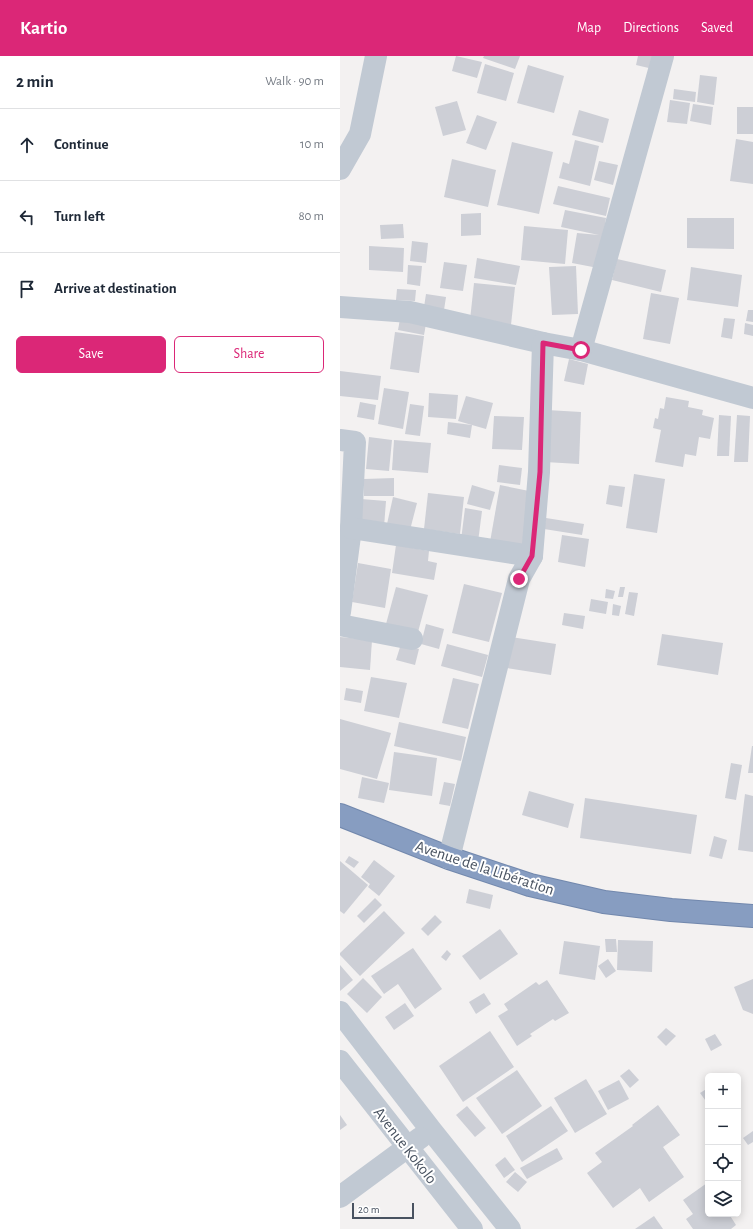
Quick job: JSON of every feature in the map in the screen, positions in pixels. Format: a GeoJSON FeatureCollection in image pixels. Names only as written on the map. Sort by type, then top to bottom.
{"type":"FeatureCollection","features":[{"type":"Feature","properties":{"kind":"highway","name":"Avenue de la Libération"},"geometry":{"type":"LineString","coordinates":[[340,815],[449,858],[530,885],[604,902],[671,910],[753,916]]}},
{"type":"Feature","properties":{"kind":"street"},"geometry":{"type":"LineString","coordinates":[[340,170],[360,134],[376,56]]}},
{"type":"Feature","properties":{"kind":"street"},"geometry":{"type":"LineString","coordinates":[[581,350],[663,56]]}},
{"type":"Feature","properties":{"kind":"street"},"geometry":{"type":"LineString","coordinates":[[340,307],[410,312],[543,343],[581,350],[753,398]]}},
{"type":"Feature","properties":{"kind":"street"},"geometry":{"type":"LineString","coordinates":[[449,858],[519,579],[532,556],[540,472],[543,343]]}},
{"type":"Feature","properties":{"kind":"street"},"geometry":{"type":"LineString","coordinates":[[340,440],[355,442],[352,528],[340,612]]}},
{"type":"Feature","properties":{"kind":"street"},"geometry":{"type":"LineString","coordinates":[[352,528],[532,556]]}},
{"type":"Feature","properties":{"kind":"street"},"geometry":{"type":"LineString","coordinates":[[340,625],[412,639]]}},
{"type":"Feature","properties":{"kind":"street"},"geometry":{"type":"LineString","coordinates":[[340,1012],[510,1229]]}},
{"type":"Feature","properties":{"kind":"street","name":"Avenue Kokolo"},"geometry":{"type":"LineString","coordinates":[[340,1061],[472,1229]]}},
{"type":"Feature","properties":{"kind":"street"},"geometry":{"type":"LineString","coordinates":[[340,1196],[431,1130]]}},
{"type":"Feature","properties":{"kind":"building"},"geometry":{"type":"Polygon","coordinates":[[[456,56],[482,62],[477,78],[452,71],[456,56]]]}},
{"type":"Feature","properties":{"kind":"building"},"geometry":{"type":"Polygon","coordinates":[[[484,56],[520,56],[515,69],[483,58],[484,56]]]}},
{"type":"Feature","properties":{"kind":"building"},"geometry":{"type":"Polygon","coordinates":[[[638,56],[656,56],[653,69],[636,65],[638,56]]]}},
{"type":"Feature","properties":{"kind":"building"},"geometry":{"type":"Polygon","coordinates":[[[485,64],[514,73],[506,101],[477,93],[485,64]]]}},
{"type":"Feature","properties":{"kind":"building"},"geometry":{"type":"Polygon","coordinates":[[[528,65],[564,76],[554,113],[517,103],[528,65]]]}},
{"type":"Feature","properties":{"kind":"building"},"geometry":{"type":"Polygon","coordinates":[[[700,75],[717,77],[714,105],[697,102],[700,75]]]}},
{"type":"Feature","properties":{"kind":"building"},"geometry":{"type":"Polygon","coordinates":[[[674,89],[696,92],[695,102],[673,99],[674,89]]]}},
{"type":"Feature","properties":{"kind":"building"},"geometry":{"type":"Polygon","coordinates":[[[670,100],[690,103],[687,124],[667,122],[670,100]]]}},
{"type":"Feature","properties":{"kind":"building"},"geometry":{"type":"Polygon","coordinates":[[[457,101],[466,130],[443,136],[435,107],[457,101]]]}},
{"type":"Feature","properties":{"kind":"building"},"geometry":{"type":"Polygon","coordinates":[[[693,104],[713,107],[711,125],[690,121],[693,104]]]}},
{"type":"Feature","properties":{"kind":"building"},"geometry":{"type":"Polygon","coordinates":[[[737,107],[753,107],[753,134],[737,134],[737,107]]]}},
{"type":"Feature","properties":{"kind":"building"},"geometry":{"type":"Polygon","coordinates":[[[579,110],[609,119],[603,143],[572,135],[579,110]]]}},
{"type":"Feature","properties":{"kind":"building"},"geometry":{"type":"Polygon","coordinates":[[[477,115],[497,122],[486,150],[466,143],[477,115]]]}},
{"type":"Feature","properties":{"kind":"building"},"geometry":{"type":"Polygon","coordinates":[[[736,139],[753,142],[753,184],[730,181],[736,139]]]}},
{"type":"Feature","properties":{"kind":"building"},"geometry":{"type":"Polygon","coordinates":[[[575,140],[599,146],[590,186],[559,178],[563,162],[569,164],[575,140]]]}},
{"type":"Feature","properties":{"kind":"building"},"geometry":{"type":"Polygon","coordinates":[[[512,142],[553,152],[539,214],[497,205],[512,142]]]}},
{"type":"Feature","properties":{"kind":"building"},"geometry":{"type":"Polygon","coordinates":[[[452,159],[496,170],[488,207],[444,197],[452,159]]]}},
{"type":"Feature","properties":{"kind":"building"},"geometry":{"type":"Polygon","coordinates":[[[599,161],[618,165],[613,185],[594,180],[599,161]]]}},
{"type":"Feature","properties":{"kind":"building"},"geometry":{"type":"Polygon","coordinates":[[[558,186],[610,198],[606,216],[553,204],[558,186]]]}},
{"type":"Feature","properties":{"kind":"building"},"geometry":{"type":"Polygon","coordinates":[[[565,210],[606,218],[598,268],[572,263],[577,233],[599,235],[561,227],[565,210]]]}},
{"type":"Feature","properties":{"kind":"building"},"geometry":{"type":"Polygon","coordinates":[[[481,213],[481,235],[461,236],[461,214],[481,213]]]}},
{"type":"Feature","properties":{"kind":"building"},"geometry":{"type":"Polygon","coordinates":[[[687,218],[734,218],[734,249],[687,248],[687,218]]]}},
{"type":"Feature","properties":{"kind":"building"},"geometry":{"type":"Polygon","coordinates":[[[403,224],[404,238],[381,239],[380,225],[403,224]]]}},
{"type":"Feature","properties":{"kind":"building"},"geometry":{"type":"Polygon","coordinates":[[[524,226],[568,230],[565,264],[521,260],[524,226]]]}},
{"type":"Feature","properties":{"kind":"building"},"geometry":{"type":"Polygon","coordinates":[[[412,241],[428,243],[426,263],[410,261],[412,241]]]}},
{"type":"Feature","properties":{"kind":"building"},"geometry":{"type":"Polygon","coordinates":[[[369,246],[404,248],[403,272],[369,270],[369,246]]]}},
{"type":"Feature","properties":{"kind":"building"},"geometry":{"type":"Polygon","coordinates":[[[477,258],[520,266],[516,285],[474,278],[477,258]]]}},
{"type":"Feature","properties":{"kind":"building"},"geometry":{"type":"Polygon","coordinates":[[[617,259],[666,270],[661,292],[612,280],[617,259]]]}},
{"type":"Feature","properties":{"kind":"building"},"geometry":{"type":"Polygon","coordinates":[[[444,262],[467,265],[463,291],[440,288],[444,262]]]}},
{"type":"Feature","properties":{"kind":"building"},"geometry":{"type":"Polygon","coordinates":[[[408,265],[422,266],[420,286],[407,284],[408,265]]]}},
{"type":"Feature","properties":{"kind":"building"},"geometry":{"type":"Polygon","coordinates":[[[576,266],[578,314],[552,315],[549,267],[576,266]]]}},
{"type":"Feature","properties":{"kind":"building"},"geometry":{"type":"Polygon","coordinates":[[[691,267],[742,275],[738,307],[687,300],[691,267]]]}},
{"type":"Feature","properties":{"kind":"building"},"geometry":{"type":"Polygon","coordinates":[[[474,283],[515,287],[511,325],[470,320],[474,283]]]}},
{"type":"Feature","properties":{"kind":"building"},"geometry":{"type":"Polygon","coordinates":[[[397,289],[416,290],[415,301],[396,300],[397,289]]]}},
{"type":"Feature","properties":{"kind":"building"},"geometry":{"type":"Polygon","coordinates":[[[651,293],[679,298],[670,344],[643,339],[651,293]]]}},
{"type":"Feature","properties":{"kind":"building"},"geometry":{"type":"Polygon","coordinates":[[[426,294],[446,297],[444,310],[424,307],[426,294]]]}},
{"type":"Feature","properties":{"kind":"building"},"geometry":{"type":"Polygon","coordinates":[[[748,310],[753,310],[753,322],[746,321],[748,310]]]}},
{"type":"Feature","properties":{"kind":"building"},"geometry":{"type":"Polygon","coordinates":[[[724,318],[735,319],[732,339],[721,337],[724,318]]]}},
{"type":"Feature","properties":{"kind":"building"},"geometry":{"type":"Polygon","coordinates":[[[400,319],[426,324],[424,335],[398,330],[400,319]]]}},
{"type":"Feature","properties":{"kind":"building"},"geometry":{"type":"Polygon","coordinates":[[[745,323],[753,325],[753,336],[744,334],[745,323]]]}},
{"type":"Feature","properties":{"kind":"building"},"geometry":{"type":"Polygon","coordinates":[[[395,332],[424,336],[419,373],[390,369],[395,332]]]}},
{"type":"Feature","properties":{"kind":"building"},"geometry":{"type":"Polygon","coordinates":[[[569,359],[588,364],[584,385],[564,381],[569,359]]]}},
{"type":"Feature","properties":{"kind":"building"},"geometry":{"type":"Polygon","coordinates":[[[340,371],[381,376],[378,400],[340,396],[340,371]]]}},
{"type":"Feature","properties":{"kind":"building"},"geometry":{"type":"Polygon","coordinates":[[[384,388],[409,392],[403,429],[378,424],[384,388]]]}},
{"type":"Feature","properties":{"kind":"building"},"geometry":{"type":"Polygon","coordinates":[[[429,393],[458,395],[456,419],[428,417],[429,393]]]}},
{"type":"Feature","properties":{"kind":"building"},"geometry":{"type":"Polygon","coordinates":[[[466,396],[493,403],[486,429],[458,421],[466,396]]]}},
{"type":"Feature","properties":{"kind":"building"},"geometry":{"type":"Polygon","coordinates":[[[666,397],[689,401],[688,407],[703,410],[702,415],[714,418],[710,439],[699,437],[696,456],[685,454],[683,467],[655,462],[661,430],[653,428],[655,418],[658,419],[660,408],[664,409],[666,397]]]}},
{"type":"Feature","properties":{"kind":"building"},"geometry":{"type":"Polygon","coordinates":[[[360,402],[376,405],[374,420],[357,417],[360,402]]]}},
{"type":"Feature","properties":{"kind":"building"},"geometry":{"type":"Polygon","coordinates":[[[410,404],[424,406],[420,436],[405,434],[410,404]]]}},
{"type":"Feature","properties":{"kind":"building"},"geometry":{"type":"Polygon","coordinates":[[[547,410],[581,412],[579,464],[545,462],[547,410]]]}},
{"type":"Feature","properties":{"kind":"building"},"geometry":{"type":"Polygon","coordinates":[[[719,415],[731,416],[729,456],[717,456],[719,415]]]}},
{"type":"Feature","properties":{"kind":"building"},"geometry":{"type":"Polygon","coordinates":[[[737,415],[750,416],[748,462],[734,462],[737,415]]]}},
{"type":"Feature","properties":{"kind":"building"},"geometry":{"type":"Polygon","coordinates":[[[494,416],[524,417],[522,450],[492,449],[494,416]]]}},
{"type":"Feature","properties":{"kind":"building"},"geometry":{"type":"Polygon","coordinates":[[[448,422],[472,425],[470,438],[447,434],[448,422]]]}},
{"type":"Feature","properties":{"kind":"building"},"geometry":{"type":"Polygon","coordinates":[[[369,437],[392,440],[389,471],[366,469],[369,437]]]}},
{"type":"Feature","properties":{"kind":"building"},"geometry":{"type":"Polygon","coordinates":[[[394,440],[431,443],[428,473],[392,470],[394,440]]]}},
{"type":"Feature","properties":{"kind":"building"},"geometry":{"type":"Polygon","coordinates":[[[499,465],[522,468],[520,485],[497,482],[499,465]]]}},
{"type":"Feature","properties":{"kind":"building"},"geometry":{"type":"Polygon","coordinates":[[[634,474],[665,479],[657,533],[626,528],[634,474]]]}},
{"type":"Feature","properties":{"kind":"building"},"geometry":{"type":"Polygon","coordinates":[[[394,478],[394,496],[364,496],[364,479],[394,478]]]}},
{"type":"Feature","properties":{"kind":"building"},"geometry":{"type":"Polygon","coordinates":[[[472,485],[495,492],[490,510],[467,504],[472,485]]]}},
{"type":"Feature","properties":{"kind":"building"},"geometry":{"type":"Polygon","coordinates":[[[500,485],[534,492],[524,548],[490,542],[500,485]]]}},
{"type":"Feature","properties":{"kind":"building"},"geometry":{"type":"Polygon","coordinates":[[[609,485],[625,487],[622,507],[606,504],[609,485]]]}},
{"type":"Feature","properties":{"kind":"building"},"geometry":{"type":"Polygon","coordinates":[[[428,493],[464,497],[460,534],[424,529],[428,493]]]}},
{"type":"Feature","properties":{"kind":"building"},"geometry":{"type":"Polygon","coordinates":[[[393,497],[417,503],[410,530],[387,524],[393,497]]]}},
{"type":"Feature","properties":{"kind":"building"},"geometry":{"type":"Polygon","coordinates":[[[361,499],[386,501],[384,527],[359,525],[361,499]]]}},
{"type":"Feature","properties":{"kind":"building"},"geometry":{"type":"Polygon","coordinates":[[[465,508],[482,511],[478,542],[461,540],[465,508]]]}},
{"type":"Feature","properties":{"kind":"building"},"geometry":{"type":"Polygon","coordinates":[[[546,518],[584,524],[582,535],[544,529],[546,518]]]}},
{"type":"Feature","properties":{"kind":"building"},"geometry":{"type":"Polygon","coordinates":[[[562,535],[589,539],[585,567],[558,562],[562,535]]]}},
{"type":"Feature","properties":{"kind":"building"},"geometry":{"type":"Polygon","coordinates":[[[396,545],[429,551],[428,561],[437,563],[434,580],[392,573],[396,545]]]}},
{"type":"Feature","properties":{"kind":"building"},"geometry":{"type":"Polygon","coordinates":[[[358,563],[391,569],[385,608],[352,602],[358,563]]]}},
{"type":"Feature","properties":{"kind":"building"},"geometry":{"type":"Polygon","coordinates":[[[464,584],[502,593],[489,642],[452,633],[464,584]]]}},
{"type":"Feature","properties":{"kind":"building"},"geometry":{"type":"Polygon","coordinates":[[[396,587],[428,595],[418,632],[386,624],[396,587]]]}},
{"type":"Feature","properties":{"kind":"building"},"geometry":{"type":"Polygon","coordinates":[[[620,587],[625,587],[623,597],[618,597],[620,587]]]}},
{"type":"Feature","properties":{"kind":"building"},"geometry":{"type":"Polygon","coordinates":[[[606,589],[615,591],[613,599],[605,598],[606,589]]]}},
{"type":"Feature","properties":{"kind":"building"},"geometry":{"type":"Polygon","coordinates":[[[629,592],[638,593],[634,616],[625,614],[629,592]]]}},
{"type":"Feature","properties":{"kind":"building"},"geometry":{"type":"Polygon","coordinates":[[[591,599],[608,602],[606,614],[589,611],[591,599]]]}},
{"type":"Feature","properties":{"kind":"building"},"geometry":{"type":"Polygon","coordinates":[[[613,604],[621,606],[619,616],[612,615],[613,604]]]}},
{"type":"Feature","properties":{"kind":"building"},"geometry":{"type":"Polygon","coordinates":[[[564,613],[585,616],[583,629],[562,625],[564,613]]]}},
{"type":"Feature","properties":{"kind":"building"},"geometry":{"type":"Polygon","coordinates":[[[426,624],[444,629],[439,649],[421,644],[426,624]]]}},
{"type":"Feature","properties":{"kind":"building"},"geometry":{"type":"Polygon","coordinates":[[[662,634],[723,643],[718,675],[657,665],[662,634]]]}},
{"type":"Feature","properties":{"kind":"building"},"geometry":{"type":"Polygon","coordinates":[[[340,637],[372,640],[370,670],[340,667],[340,637]]]}},
{"type":"Feature","properties":{"kind":"building"},"geometry":{"type":"Polygon","coordinates":[[[511,637],[556,644],[551,675],[507,668],[511,637]]]}},
{"type":"Feature","properties":{"kind":"building"},"geometry":{"type":"Polygon","coordinates":[[[401,644],[419,649],[415,665],[396,660],[401,644]]]}},
{"type":"Feature","properties":{"kind":"building"},"geometry":{"type":"Polygon","coordinates":[[[447,644],[488,655],[482,677],[441,666],[447,644]]]}},
{"type":"Feature","properties":{"kind":"building"},"geometry":{"type":"Polygon","coordinates":[[[371,677],[407,683],[399,718],[364,711],[371,677]]]}},
{"type":"Feature","properties":{"kind":"building"},"geometry":{"type":"Polygon","coordinates":[[[453,678],[479,684],[468,729],[442,723],[453,678]]]}},
{"type":"Feature","properties":{"kind":"building"},"geometry":{"type":"Polygon","coordinates":[[[346,688],[363,691],[361,703],[344,700],[346,688]]]}},
{"type":"Feature","properties":{"kind":"building"},"geometry":{"type":"Polygon","coordinates":[[[340,719],[391,733],[377,779],[340,769],[340,719]]]}},
{"type":"Feature","properties":{"kind":"building"},"geometry":{"type":"Polygon","coordinates":[[[399,722],[466,737],[461,761],[394,746],[399,722]]]}},
{"type":"Feature","properties":{"kind":"building"},"geometry":{"type":"Polygon","coordinates":[[[752,746],[753,773],[748,773],[752,746]]]}},
{"type":"Feature","properties":{"kind":"building"},"geometry":{"type":"Polygon","coordinates":[[[394,752],[437,758],[432,796],[389,790],[394,752]]]}},
{"type":"Feature","properties":{"kind":"building"},"geometry":{"type":"Polygon","coordinates":[[[731,763],[742,765],[736,800],[725,798],[731,763]]]}},
{"type":"Feature","properties":{"kind":"building"},"geometry":{"type":"Polygon","coordinates":[[[362,777],[389,783],[384,803],[358,798],[362,777]]]}},
{"type":"Feature","properties":{"kind":"building"},"geometry":{"type":"Polygon","coordinates":[[[444,782],[455,784],[450,806],[439,804],[444,782]]]}},
{"type":"Feature","properties":{"kind":"building"},"geometry":{"type":"Polygon","coordinates":[[[529,791],[574,804],[568,828],[522,815],[529,791]]]}},
{"type":"Feature","properties":{"kind":"building"},"geometry":{"type":"Polygon","coordinates":[[[745,794],[753,796],[753,852],[738,850],[745,794]]]}},
{"type":"Feature","properties":{"kind":"building"},"geometry":{"type":"Polygon","coordinates":[[[585,798],[697,815],[691,854],[580,838],[585,798]]]}},
{"type":"Feature","properties":{"kind":"building"},"geometry":{"type":"Polygon","coordinates":[[[714,836],[727,840],[722,859],[709,856],[714,836]]]}},
{"type":"Feature","properties":{"kind":"building"},"geometry":{"type":"Polygon","coordinates":[[[349,856],[359,862],[354,868],[345,862],[349,856]]]}},
{"type":"Feature","properties":{"kind":"building"},"geometry":{"type":"Polygon","coordinates":[[[374,860],[395,876],[379,896],[368,887],[370,884],[361,877],[374,860]]]}},
{"type":"Feature","properties":{"kind":"building"},"geometry":{"type":"Polygon","coordinates":[[[340,861],[368,885],[344,914],[340,911],[340,861]]]}},
{"type":"Feature","properties":{"kind":"building"},"geometry":{"type":"Polygon","coordinates":[[[469,889],[493,895],[490,909],[466,903],[469,889]]]}},
{"type":"Feature","properties":{"kind":"building"},"geometry":{"type":"Polygon","coordinates":[[[375,898],[382,905],[364,923],[357,916],[375,898]]]}},
{"type":"Feature","properties":{"kind":"building"},"geometry":{"type":"Polygon","coordinates":[[[384,911],[405,933],[360,976],[340,955],[340,953],[384,911]]]}},
{"type":"Feature","properties":{"kind":"building"},"geometry":{"type":"Polygon","coordinates":[[[435,915],[442,922],[428,936],[421,929],[435,915]]]}},
{"type":"Feature","properties":{"kind":"building"},"geometry":{"type":"Polygon","coordinates":[[[500,929],[518,954],[480,980],[462,956],[500,929]]]}},
{"type":"Feature","properties":{"kind":"building"},"geometry":{"type":"Polygon","coordinates":[[[605,939],[616,939],[617,952],[606,952],[605,939]]]}},
{"type":"Feature","properties":{"kind":"building"},"geometry":{"type":"Polygon","coordinates":[[[618,940],[653,941],[652,972],[617,970],[618,940]]]}},
{"type":"Feature","properties":{"kind":"building"},"geometry":{"type":"Polygon","coordinates":[[[564,941],[600,946],[595,980],[559,974],[564,941]]]}},
{"type":"Feature","properties":{"kind":"building"},"geometry":{"type":"Polygon","coordinates":[[[413,948],[442,989],[415,1009],[398,984],[384,994],[371,976],[413,948]]]}},
{"type":"Feature","properties":{"kind":"building"},"geometry":{"type":"Polygon","coordinates":[[[447,950],[451,954],[446,961],[441,957],[447,950]]]}},
{"type":"Feature","properties":{"kind":"building"},"geometry":{"type":"Polygon","coordinates":[[[608,959],[616,971],[606,978],[598,966],[608,959]]]}},
{"type":"Feature","properties":{"kind":"building"},"geometry":{"type":"Polygon","coordinates":[[[340,965],[353,980],[340,991],[340,965]]]}},
{"type":"Feature","properties":{"kind":"building"},"geometry":{"type":"Polygon","coordinates":[[[363,978],[382,997],[367,1013],[347,994],[363,978]]]}},
{"type":"Feature","properties":{"kind":"building"},"geometry":{"type":"Polygon","coordinates":[[[753,979],[753,1014],[743,1010],[734,987],[753,979]]]}},
{"type":"Feature","properties":{"kind":"building"},"geometry":{"type":"Polygon","coordinates":[[[547,980],[569,1013],[555,1021],[553,1019],[530,1034],[532,1036],[517,1046],[498,1016],[508,1010],[504,1004],[536,982],[539,985],[547,980]]]}},
{"type":"Feature","properties":{"kind":"building"},"geometry":{"type":"Polygon","coordinates":[[[484,993],[491,1004],[476,1014],[469,1002],[484,993]]]}},
{"type":"Feature","properties":{"kind":"building"},"geometry":{"type":"Polygon","coordinates":[[[405,1003],[414,1016],[394,1030],[385,1017],[405,1003]]]}},
{"type":"Feature","properties":{"kind":"building"},"geometry":{"type":"Polygon","coordinates":[[[666,1028],[676,1036],[666,1046],[657,1037],[666,1028]]]}},
{"type":"Feature","properties":{"kind":"building"},"geometry":{"type":"Polygon","coordinates":[[[490,1031],[514,1067],[463,1102],[439,1066],[490,1031]]]}},
{"type":"Feature","properties":{"kind":"building"},"geometry":{"type":"Polygon","coordinates":[[[715,1034],[722,1045],[711,1051],[705,1039],[715,1034]]]}},
{"type":"Feature","properties":{"kind":"building"},"geometry":{"type":"Polygon","coordinates":[[[629,1069],[639,1080],[630,1088],[620,1076],[629,1069]]]}},
{"type":"Feature","properties":{"kind":"building"},"geometry":{"type":"Polygon","coordinates":[[[517,1070],[542,1106],[502,1134],[476,1098],[517,1070]]]}},
{"type":"Feature","properties":{"kind":"building"},"geometry":{"type":"Polygon","coordinates":[[[586,1079],[607,1114],[575,1133],[554,1098],[586,1079]]]}},
{"type":"Feature","properties":{"kind":"building"},"geometry":{"type":"Polygon","coordinates":[[[619,1080],[629,1099],[608,1110],[598,1091],[619,1080]]]}},
{"type":"Feature","properties":{"kind":"building"},"geometry":{"type":"Polygon","coordinates":[[[705,1090],[705,1100],[700,1093],[705,1090]]]}},
{"type":"Feature","properties":{"kind":"building"},"geometry":{"type":"Polygon","coordinates":[[[658,1105],[680,1135],[663,1147],[684,1177],[649,1202],[640,1188],[613,1208],[587,1173],[602,1162],[595,1153],[633,1126],[632,1125],[658,1105]]]}},
{"type":"Feature","properties":{"kind":"building"},"geometry":{"type":"Polygon","coordinates":[[[467,1106],[486,1128],[475,1137],[456,1115],[467,1106]]]}},
{"type":"Feature","properties":{"kind":"building"},"geometry":{"type":"Polygon","coordinates":[[[551,1106],[568,1131],[522,1162],[506,1136],[551,1106]]]}},
{"type":"Feature","properties":{"kind":"building"},"geometry":{"type":"Polygon","coordinates":[[[340,1115],[347,1125],[340,1130],[340,1115]]]}},
{"type":"Feature","properties":{"kind":"building"},"geometry":{"type":"Polygon","coordinates":[[[753,1131],[753,1142],[748,1145],[743,1138],[753,1131]]]}},
{"type":"Feature","properties":{"kind":"building"},"geometry":{"type":"Polygon","coordinates":[[[557,1148],[563,1159],[527,1179],[520,1168],[557,1148]]]}},
{"type":"Feature","properties":{"kind":"building"},"geometry":{"type":"Polygon","coordinates":[[[505,1157],[515,1170],[504,1178],[495,1165],[505,1157]]]}},
{"type":"Feature","properties":{"kind":"building"},"geometry":{"type":"Polygon","coordinates":[[[515,1172],[527,1182],[518,1192],[506,1182],[515,1172]]]}},
{"type":"Feature","properties":{"kind":"building"},"geometry":{"type":"Polygon","coordinates":[[[705,1184],[705,1217],[731,1217],[736,1225],[731,1229],[693,1229],[686,1219],[693,1214],[683,1200],[705,1184]]]}},
{"type":"Feature","properties":{"kind":"building"},"geometry":{"type":"Polygon","coordinates":[[[654,1216],[663,1229],[635,1229],[654,1216]]]}},
{"type":"Feature","properties":{"kind":"route"},"geometry":{"type":"LineString","coordinates":[[519,579],[532,556],[540,472],[543,343],[581,350]]}}]}
